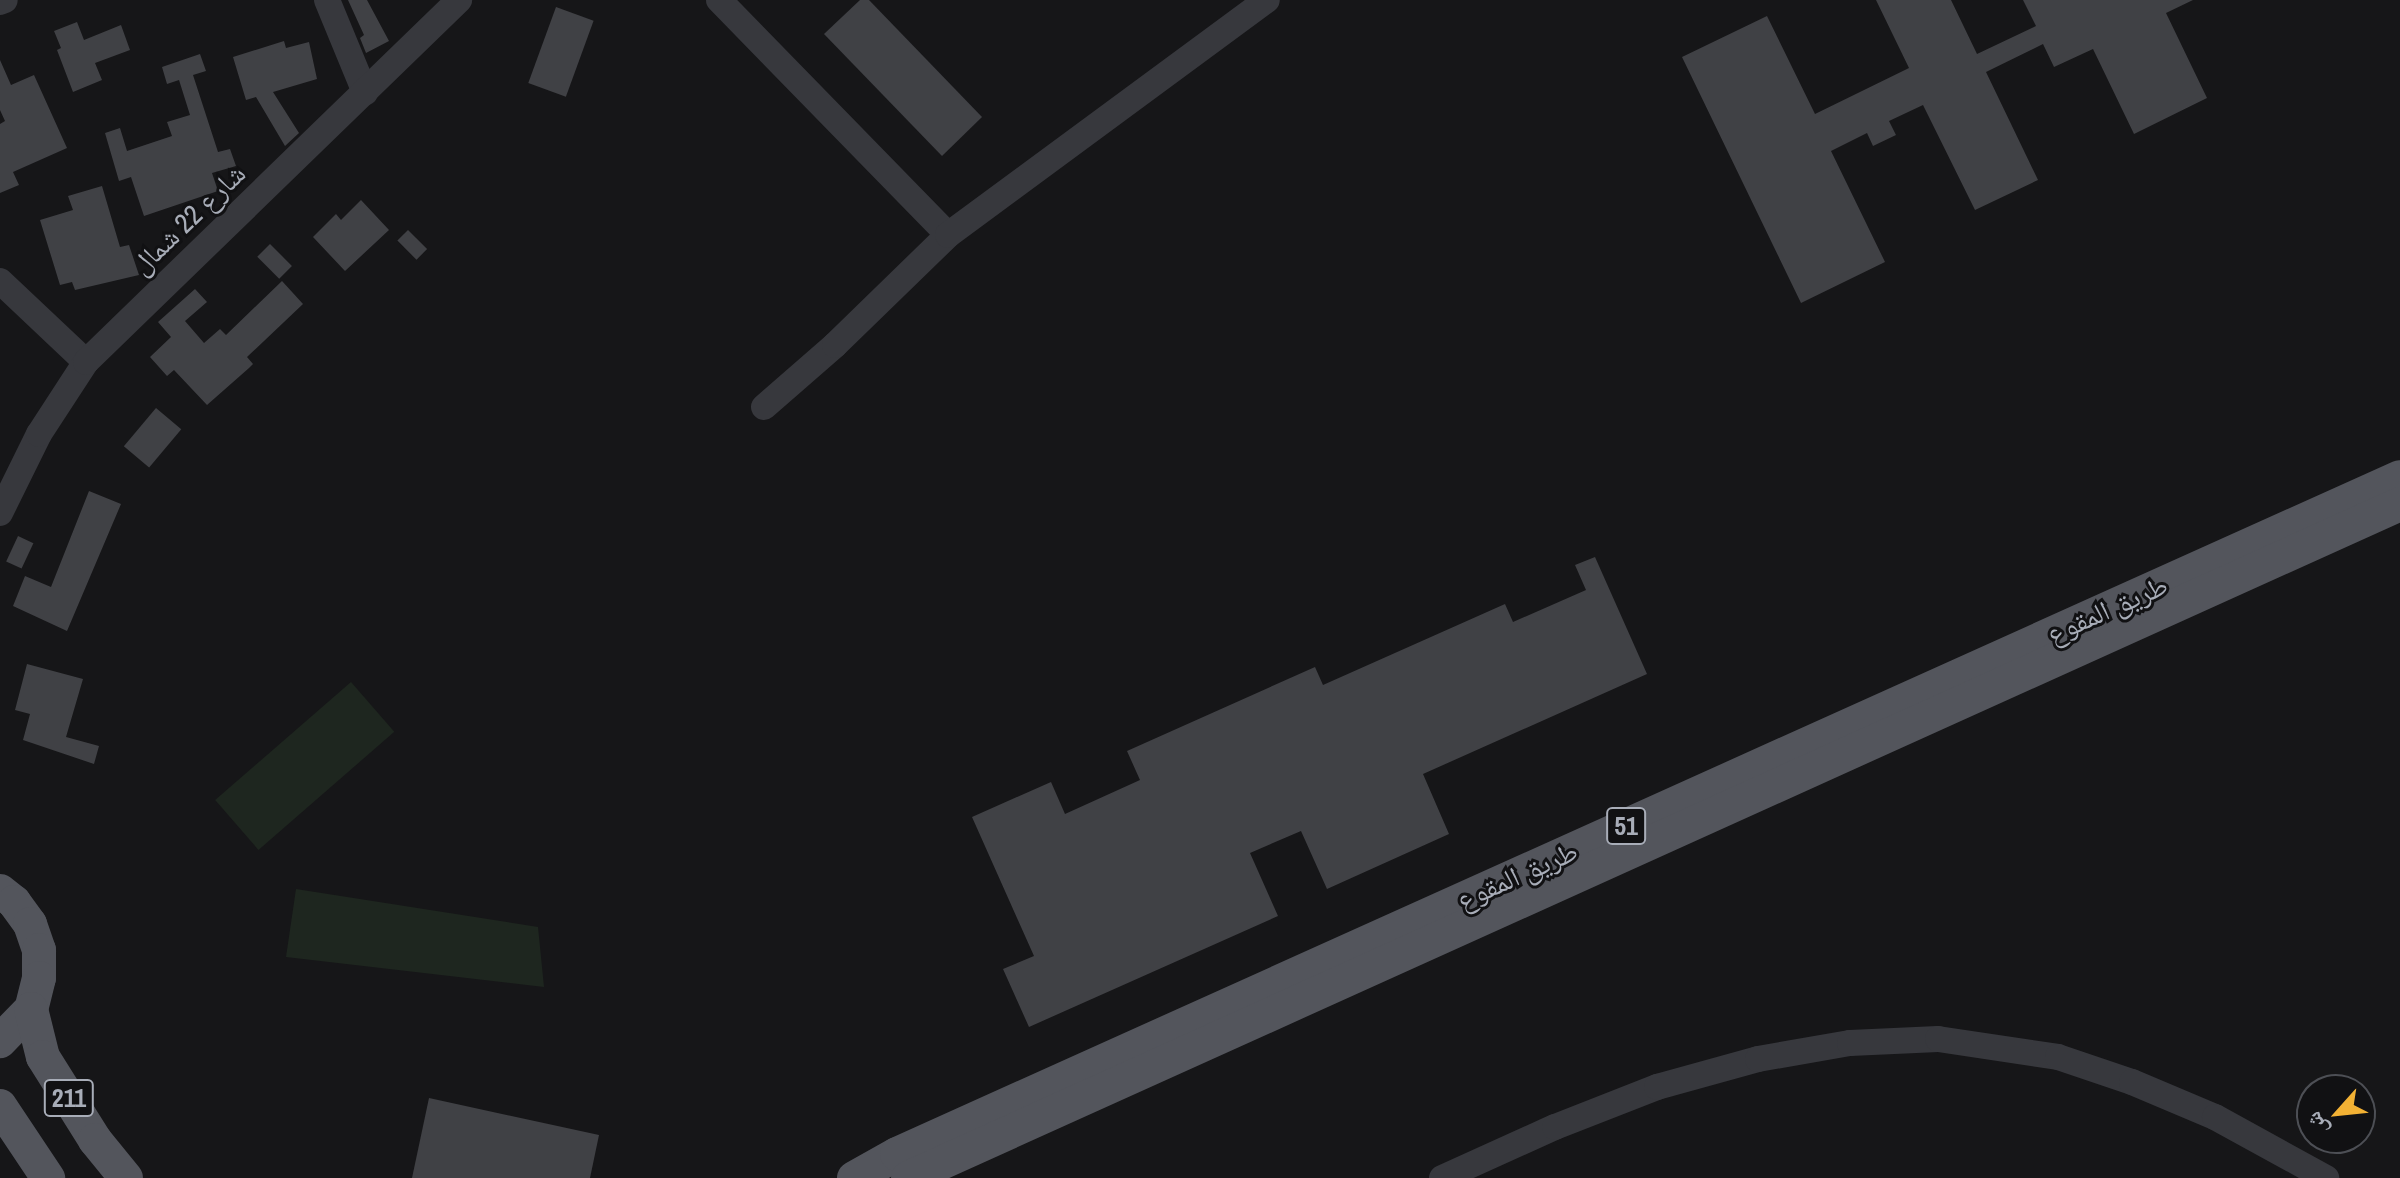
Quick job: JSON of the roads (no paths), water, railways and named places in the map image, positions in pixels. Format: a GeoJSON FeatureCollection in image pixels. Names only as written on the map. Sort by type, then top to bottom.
{"type":"FeatureCollection","features":[{"type":"Feature","properties":{"kind":"main road","name":"طريق المقوع"},"geometry":{"type":"LineString","coordinates":[[854,1178],[897,1154],[2400,477]]}},
{"type":"Feature","properties":{"kind":"main road","name":"طريق المقوع"},"geometry":{"type":"LineString","coordinates":[[908,1178],[2400,504]]}},
{"type":"Feature","properties":{"kind":"main road","name":"211"},"geometry":{"type":"LineString","coordinates":[[0,891],[14,902],[30,924],[39,950],[39,978],[31,1009],[43,1057],[95,1140],[126,1178]]}},
{"type":"Feature","properties":{"kind":"main road"},"geometry":{"type":"LineString","coordinates":[[0,1041],[31,1009]]}},
{"type":"Feature","properties":{"kind":"main road","name":"211"},"geometry":{"type":"LineString","coordinates":[[0,1106],[48,1178]]}},
{"type":"Feature","properties":{"kind":"street"},"geometry":{"type":"LineString","coordinates":[[327,0],[365,92]]}},
{"type":"Feature","properties":{"kind":"street","name":"شارع 22 شمال"},"geometry":{"type":"LineString","coordinates":[[0,513],[39,434],[86,362],[459,0]]}},
{"type":"Feature","properties":{"kind":"street"},"geometry":{"type":"LineString","coordinates":[[719,0],[948,235]]}},
{"type":"Feature","properties":{"kind":"street"},"geometry":{"type":"LineString","coordinates":[[764,407],[835,345],[948,235],[1267,0]]}},
{"type":"Feature","properties":{"kind":"street"},"geometry":{"type":"LineString","coordinates":[[0,281],[12,309],[86,362]]}},
{"type":"Feature","properties":{"kind":"street"},"geometry":{"type":"LineString","coordinates":[[1442,1178],[1555,1127],[1657,1087],[1758,1059],[1850,1043],[1938,1039],[2058,1057],[2132,1082],[2215,1117],[2326,1178]]}}]}
